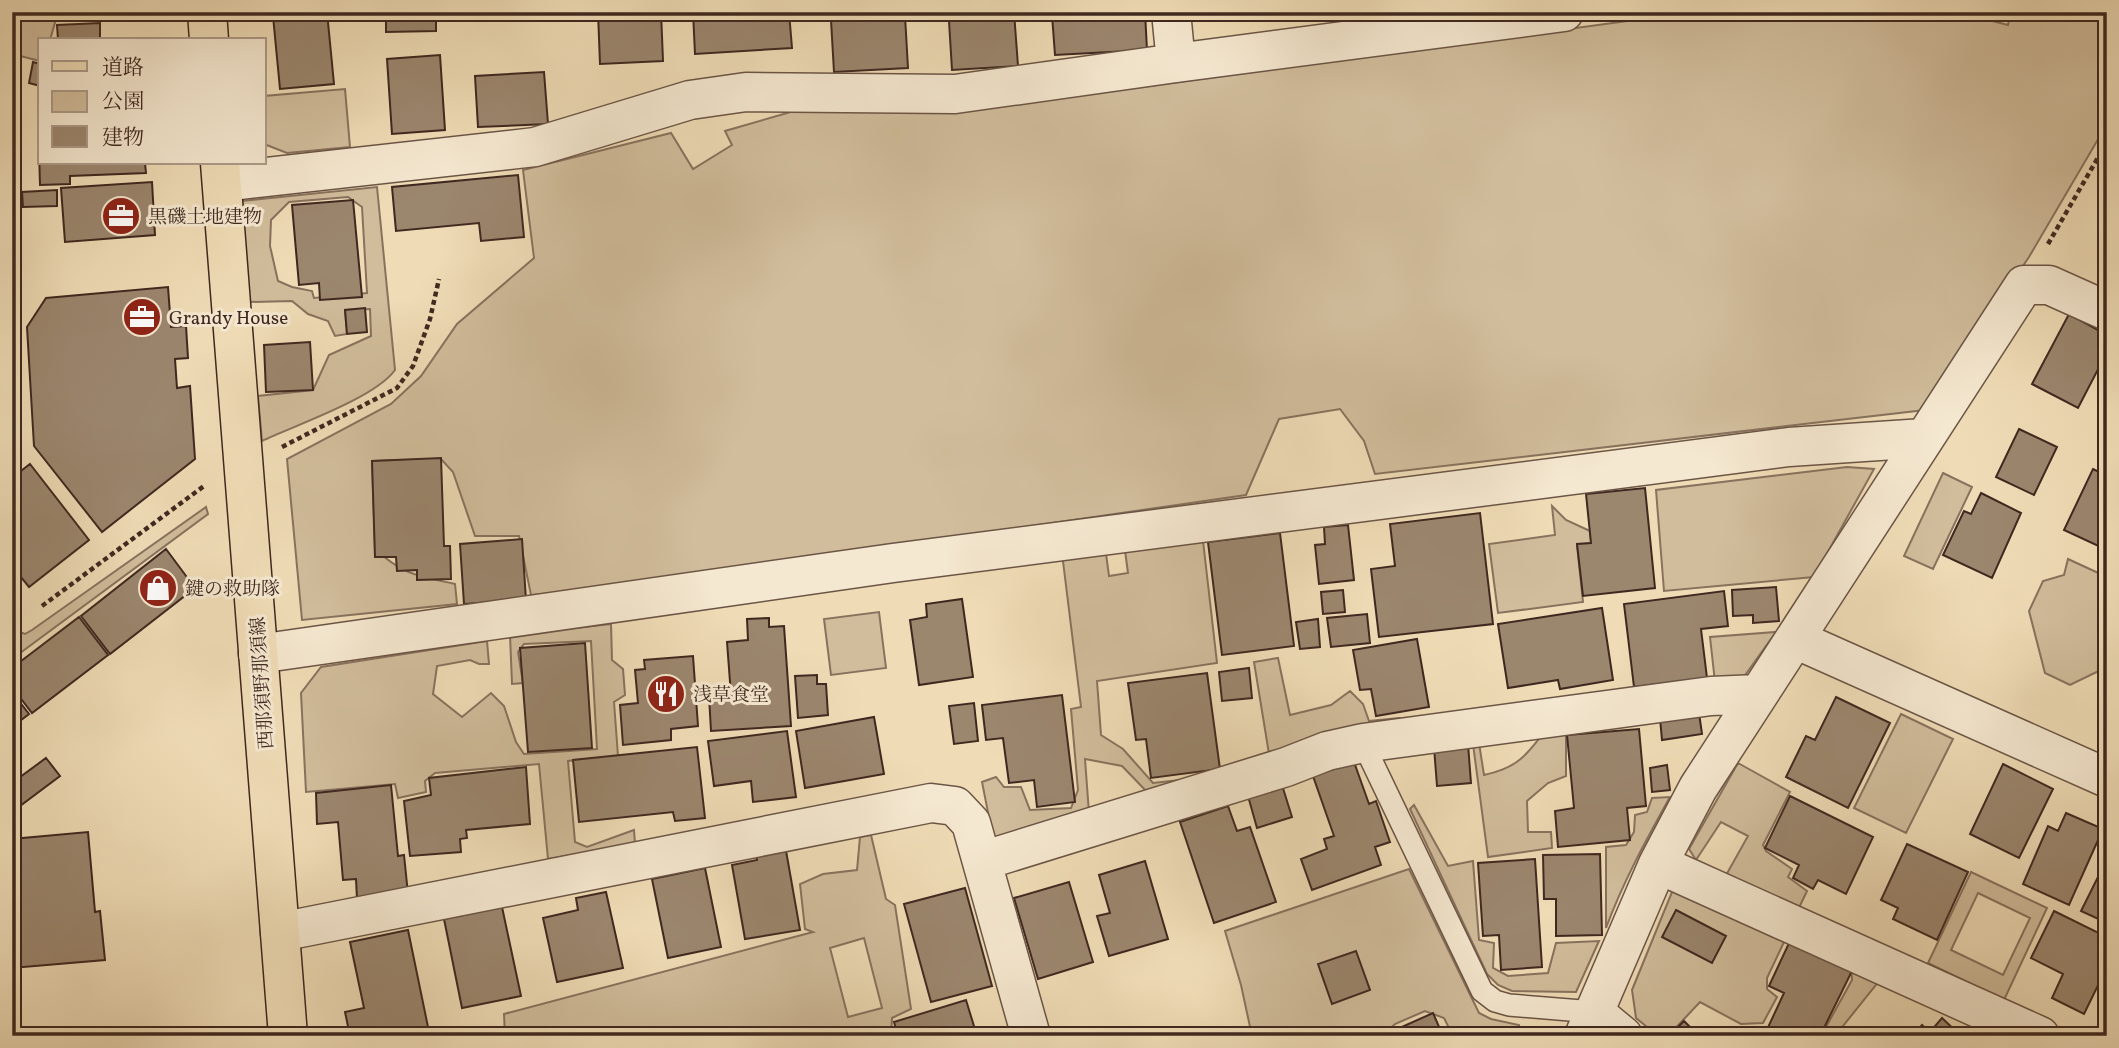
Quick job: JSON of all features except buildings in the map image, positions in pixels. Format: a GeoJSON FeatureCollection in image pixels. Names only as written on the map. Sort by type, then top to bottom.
{"type":"FeatureCollection","features":[{"type":"Feature","properties":{"kind":"main road"},"geometry":{"type":"LineString","coordinates":[[207,12],[209,38]]}},
{"type":"Feature","properties":{"kind":"main road","name":"西那須野那須線"},"geometry":{"type":"LineString","coordinates":[[221,172],[288,1036]]}},
{"type":"Feature","properties":{"kind":"street"},"geometry":{"type":"LineString","coordinates":[[1171,12],[1176,63]]}},
{"type":"Feature","properties":{"kind":"street"},"geometry":{"type":"LineString","coordinates":[[221,172],[536,147],[690,100],[746,92],[955,94],[1564,12]]}},
{"type":"Feature","properties":{"kind":"street"},"geometry":{"type":"LineString","coordinates":[[1623,1036],[1589,1024],[1658,864],[1698,788],[2024,285],[2049,285],[2107,311]]}},
{"type":"Feature","properties":{"kind":"street"},"geometry":{"type":"LineString","coordinates":[[258,654],[892,563],[1789,447],[1924,438]]}},
{"type":"Feature","properties":{"kind":"street"},"geometry":{"type":"LineString","coordinates":[[1795,639],[2107,778]]}},
{"type":"Feature","properties":{"kind":"street"},"geometry":{"type":"LineString","coordinates":[[982,861],[1286,767],[1327,751],[1363,743],[1712,696],[1758,694]]}},
{"type":"Feature","properties":{"kind":"street"},"geometry":{"type":"LineString","coordinates":[[280,932],[930,803],[955,806],[971,823],[1031,1036]]}},
{"type":"Feature","properties":{"kind":"street"},"geometry":{"type":"LineString","coordinates":[[1658,864],[2040,1036]]}},
{"type":"Feature","properties":{"kind":"lane"},"geometry":{"type":"LineString","coordinates":[[1363,743],[1482,991],[1495,1001],[1589,1024]]}},
{"type":"Feature","properties":{"kind":"path"},"geometry":{"type":"LineString","coordinates":[[2024,285],[2107,142]]}},
{"type":"Feature","properties":{"kind":"path"},"geometry":{"type":"LineString","coordinates":[[42,606],[244,461],[397,388],[413,366],[430,319],[439,279]]}},
{"type":"Feature","properties":{"kind":"green space"},"geometry":{"type":"Polygon","coordinates":[[[12,12],[58,12],[51,38],[38,38],[38,60],[12,54],[12,12]]]}},
{"type":"Feature","properties":{"kind":"green space"},"geometry":{"type":"Polygon","coordinates":[[[1694,12],[1957,12],[2008,25],[2011,12],[2107,12],[2107,124],[2029,257],[1925,410],[1375,474],[1364,441],[1340,409],[1279,419],[1246,495],[574,592],[531,595],[519,536],[475,536],[453,472],[441,459],[372,461],[375,549],[403,569],[455,584],[457,604],[302,620],[287,459],[391,404],[421,376],[457,324],[534,258],[523,170],[671,133],[693,169],[732,145],[725,131],[794,111],[957,112],[1694,12]]]}},
{"type":"Feature","properties":{"kind":"green space"},"geometry":{"type":"Polygon","coordinates":[[[345,89],[350,147],[287,153],[266,145],[266,96],[345,89]]]}},
{"type":"Feature","properties":{"kind":"green space"},"geometry":{"type":"Polygon","coordinates":[[[377,187],[395,370],[371,391],[353,401],[262,441],[258,396],[313,390],[329,355],[371,336],[370,309],[345,310],[347,334],[335,336],[328,321],[308,314],[292,301],[249,302],[242,201],[377,187]],[[348,197],[289,202],[271,220],[270,246],[278,281],[312,291],[314,298],[367,293],[362,207],[348,197]]]}},
{"type":"Feature","properties":{"kind":"green space"},"geometry":{"type":"Polygon","coordinates":[[[1847,467],[1874,469],[1814,577],[1664,591],[1656,490],[1847,467]]]}},
{"type":"Feature","properties":{"kind":"green space"},"geometry":{"type":"Polygon","coordinates":[[[1943,473],[1972,487],[1933,569],[1904,556],[1943,473]]]}},
{"type":"Feature","properties":{"kind":"green space"},"geometry":{"type":"Polygon","coordinates":[[[1552,506],[1566,520],[1590,531],[1591,543],[1577,545],[1583,602],[1498,613],[1489,544],[1555,535],[1552,506]]]}},
{"type":"Feature","properties":{"kind":"green space"},"geometry":{"type":"Polygon","coordinates":[[[206,507],[208,514],[12,659],[12,629],[25,634],[32,630],[206,507]]]}},
{"type":"Feature","properties":{"kind":"green space"},"geometry":{"type":"Polygon","coordinates":[[[1202,532],[1217,663],[1097,681],[1101,735],[1123,749],[1153,783],[1189,779],[1150,795],[1122,766],[1085,759],[1089,813],[994,843],[982,782],[996,777],[1004,787],[1021,787],[1030,810],[1071,808],[1078,790],[1071,709],[1081,707],[1062,553],[1105,546],[1109,576],[1128,573],[1124,543],[1202,532]]]}},
{"type":"Feature","properties":{"kind":"green space"},"geometry":{"type":"Polygon","coordinates":[[[2068,559],[2107,577],[2107,667],[2070,685],[2045,673],[2029,611],[2043,581],[2064,575],[2068,559]]]}},
{"type":"Feature","properties":{"kind":"green space"},"geometry":{"type":"Polygon","coordinates":[[[879,612],[886,668],[831,675],[824,619],[879,612]]]}},
{"type":"Feature","properties":{"kind":"green space"},"geometry":{"type":"Polygon","coordinates":[[[611,624],[612,660],[623,669],[625,695],[614,702],[618,756],[568,761],[575,842],[587,847],[634,830],[635,844],[548,859],[539,764],[435,773],[425,781],[426,792],[398,798],[395,784],[306,792],[301,693],[321,667],[487,641],[489,664],[470,660],[437,666],[433,694],[462,717],[491,693],[504,706],[516,742],[524,754],[597,749],[591,641],[524,644],[518,652],[523,683],[512,684],[510,635],[611,624]]]}},
{"type":"Feature","properties":{"kind":"green space"},"geometry":{"type":"Polygon","coordinates":[[[1776,632],[1743,678],[1715,682],[1710,637],[1776,632]]]}},
{"type":"Feature","properties":{"kind":"green space"},"geometry":{"type":"Polygon","coordinates":[[[1278,658],[1290,715],[1331,705],[1350,691],[1363,704],[1369,721],[1399,718],[1410,721],[1269,754],[1254,662],[1278,658]]]}},
{"type":"Feature","properties":{"kind":"green space"},"geometry":{"type":"Polygon","coordinates":[[[1901,714],[1953,739],[1906,833],[1854,808],[1901,714]]]}},
{"type":"Feature","properties":{"kind":"green space"},"geometry":{"type":"Polygon","coordinates":[[[1566,728],[1566,776],[1548,783],[1527,801],[1528,832],[1551,832],[1552,848],[1488,857],[1473,744],[1479,743],[1484,775],[1505,769],[1520,760],[1545,731],[1566,728]]]}},
{"type":"Feature","properties":{"kind":"green space"},"geometry":{"type":"Polygon","coordinates":[[[1738,763],[1790,792],[1763,845],[1766,851],[1792,869],[1788,877],[1807,891],[1798,910],[1725,877],[1748,836],[1721,822],[1696,860],[1689,849],[1738,763]]]}},
{"type":"Feature","properties":{"kind":"green space"},"geometry":{"type":"Polygon","coordinates":[[[1670,797],[1627,878],[1606,928],[1606,847],[1626,845],[1634,832],[1635,815],[1647,812],[1652,798],[1670,797]]]}},
{"type":"Feature","properties":{"kind":"green space"},"geometry":{"type":"Polygon","coordinates":[[[1414,805],[1448,866],[1473,861],[1479,940],[1494,943],[1493,968],[1508,976],[1548,973],[1556,943],[1599,941],[1576,992],[1512,991],[1498,985],[1487,974],[1410,809],[1414,805]]]}},
{"type":"Feature","properties":{"kind":"green space"},"geometry":{"type":"Polygon","coordinates":[[[871,835],[886,899],[895,905],[911,1009],[892,1018],[891,1036],[505,1036],[504,1014],[813,932],[805,929],[800,884],[823,874],[857,870],[860,837],[871,835]],[[864,938],[830,948],[848,1017],[882,1008],[864,938]]]}},
{"type":"Feature","properties":{"kind":"green space"},"geometry":{"type":"Polygon","coordinates":[[[1409,869],[1479,1013],[1491,1019],[1519,1025],[1521,1035],[1453,1036],[1444,1018],[1425,1011],[1395,1024],[1382,1036],[1252,1036],[1225,931],[1409,869]]]}},
{"type":"Feature","properties":{"kind":"green space"},"geometry":{"type":"Polygon","coordinates":[[[1971,872],[2047,908],[2004,1000],[1928,963],[1971,872]],[[1978,893],[1951,950],[2003,975],[2030,918],[1978,893]]]}},
{"type":"Feature","properties":{"kind":"green space"},"geometry":{"type":"Polygon","coordinates":[[[1688,885],[1883,976],[1835,1036],[1821,1036],[1852,980],[1851,967],[1797,940],[1784,942],[1767,978],[1767,989],[1777,997],[1763,1023],[1741,1024],[1700,1002],[1668,1036],[1658,1036],[1636,1018],[1632,990],[1672,892],[1688,885]]]}},
{"type":"Feature","properties":{"kind":"place","name":"黒磯土地建物"},"geometry":{"type":"Point","coordinates":[121,216]}},
{"type":"Feature","properties":{"kind":"place","name":"Grandy House"},"geometry":{"type":"Point","coordinates":[142,317]}},
{"type":"Feature","properties":{"kind":"place","name":"鍵の救助隊"},"geometry":{"type":"Point","coordinates":[158,588]}},
{"type":"Feature","properties":{"kind":"place","name":"浅草食堂"},"geometry":{"type":"Point","coordinates":[666,694]}}]}
